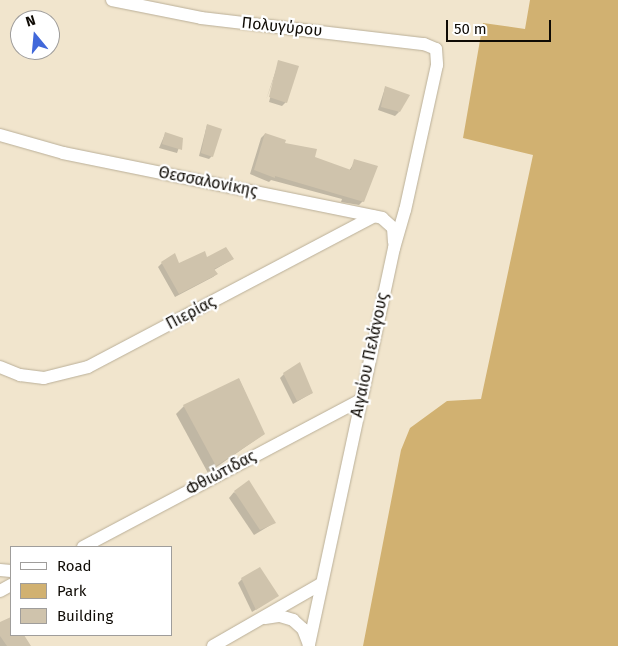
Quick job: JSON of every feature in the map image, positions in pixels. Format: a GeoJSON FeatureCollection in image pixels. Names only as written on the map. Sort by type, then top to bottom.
{"type":"FeatureCollection","features":[{"type":"Feature","properties":{"kind":"street","name":"Πολυγύρου"},"geometry":{"type":"LineString","coordinates":[[112,0],[201,18],[424,44],[436,49],[437,65]]}},
{"type":"Feature","properties":{"kind":"street","name":"Αιγαίου Πελάγους"},"geometry":{"type":"LineString","coordinates":[[309,646],[360,400],[437,65]]}},
{"type":"Feature","properties":{"kind":"street","name":"Θεσσαλονίκης"},"geometry":{"type":"LineString","coordinates":[[0,135],[62,153],[374,216],[388,222],[393,228],[394,248]]}},
{"type":"Feature","properties":{"kind":"street","name":"Πιερίας"},"geometry":{"type":"LineString","coordinates":[[0,367],[20,375],[44,378],[88,367],[374,216]]}},
{"type":"Feature","properties":{"kind":"street","name":"Φθιώτιδας"},"geometry":{"type":"LineString","coordinates":[[85,546],[360,400]]}},
{"type":"Feature","properties":{"kind":"street"},"geometry":{"type":"LineString","coordinates":[[213,646],[321,584]]}},
{"type":"Feature","properties":{"kind":"street"},"geometry":{"type":"LineString","coordinates":[[258,620],[276,616],[293,620],[306,633],[309,646]]}},
{"type":"Feature","properties":{"kind":"green space"},"geometry":{"type":"Polygon","coordinates":[[[530,0],[618,0],[618,646],[363,646],[401,450],[410,428],[447,401],[481,399],[533,155],[463,138],[483,23],[525,29],[530,0]]]}},
{"type":"Feature","properties":{"kind":"building"},"geometry":{"type":"Polygon","coordinates":[[[278,60],[299,66],[287,103],[269,97],[278,60]]]}},
{"type":"Feature","properties":{"kind":"building"},"geometry":{"type":"Polygon","coordinates":[[[385,86],[410,95],[400,112],[381,107],[385,86]]]}},
{"type":"Feature","properties":{"kind":"building"},"geometry":{"type":"Polygon","coordinates":[[[207,124],[222,129],[213,157],[201,153],[207,124]]]}},
{"type":"Feature","properties":{"kind":"building"},"geometry":{"type":"Polygon","coordinates":[[[165,132],[183,138],[182,150],[162,144],[165,132]]]}},
{"type":"Feature","properties":{"kind":"building"},"geometry":{"type":"Polygon","coordinates":[[[265,133],[286,140],[285,143],[317,149],[315,157],[351,170],[354,159],[378,166],[364,202],[275,176],[275,178],[254,170],[265,133]]]}},
{"type":"Feature","properties":{"kind":"building"},"geometry":{"type":"Polygon","coordinates":[[[226,247],[234,259],[214,269],[218,274],[179,294],[161,262],[175,253],[179,263],[205,251],[207,257],[226,247]]]}},
{"type":"Feature","properties":{"kind":"building"},"geometry":{"type":"Polygon","coordinates":[[[300,362],[313,393],[297,401],[283,373],[300,362]]]}},
{"type":"Feature","properties":{"kind":"building"},"geometry":{"type":"Polygon","coordinates":[[[239,378],[265,434],[216,466],[183,405],[239,378]]]}},
{"type":"Feature","properties":{"kind":"building"},"geometry":{"type":"Polygon","coordinates":[[[249,480],[276,523],[260,530],[234,491],[249,480]]]}},
{"type":"Feature","properties":{"kind":"building"},"geometry":{"type":"Polygon","coordinates":[[[260,567],[279,596],[256,610],[241,578],[260,567]]]}},
{"type":"Feature","properties":{"kind":"building"},"geometry":{"type":"Polygon","coordinates":[[[10,617],[10,636],[25,636],[31,646],[7,646],[0,636],[0,622],[10,617]]]}}]}
